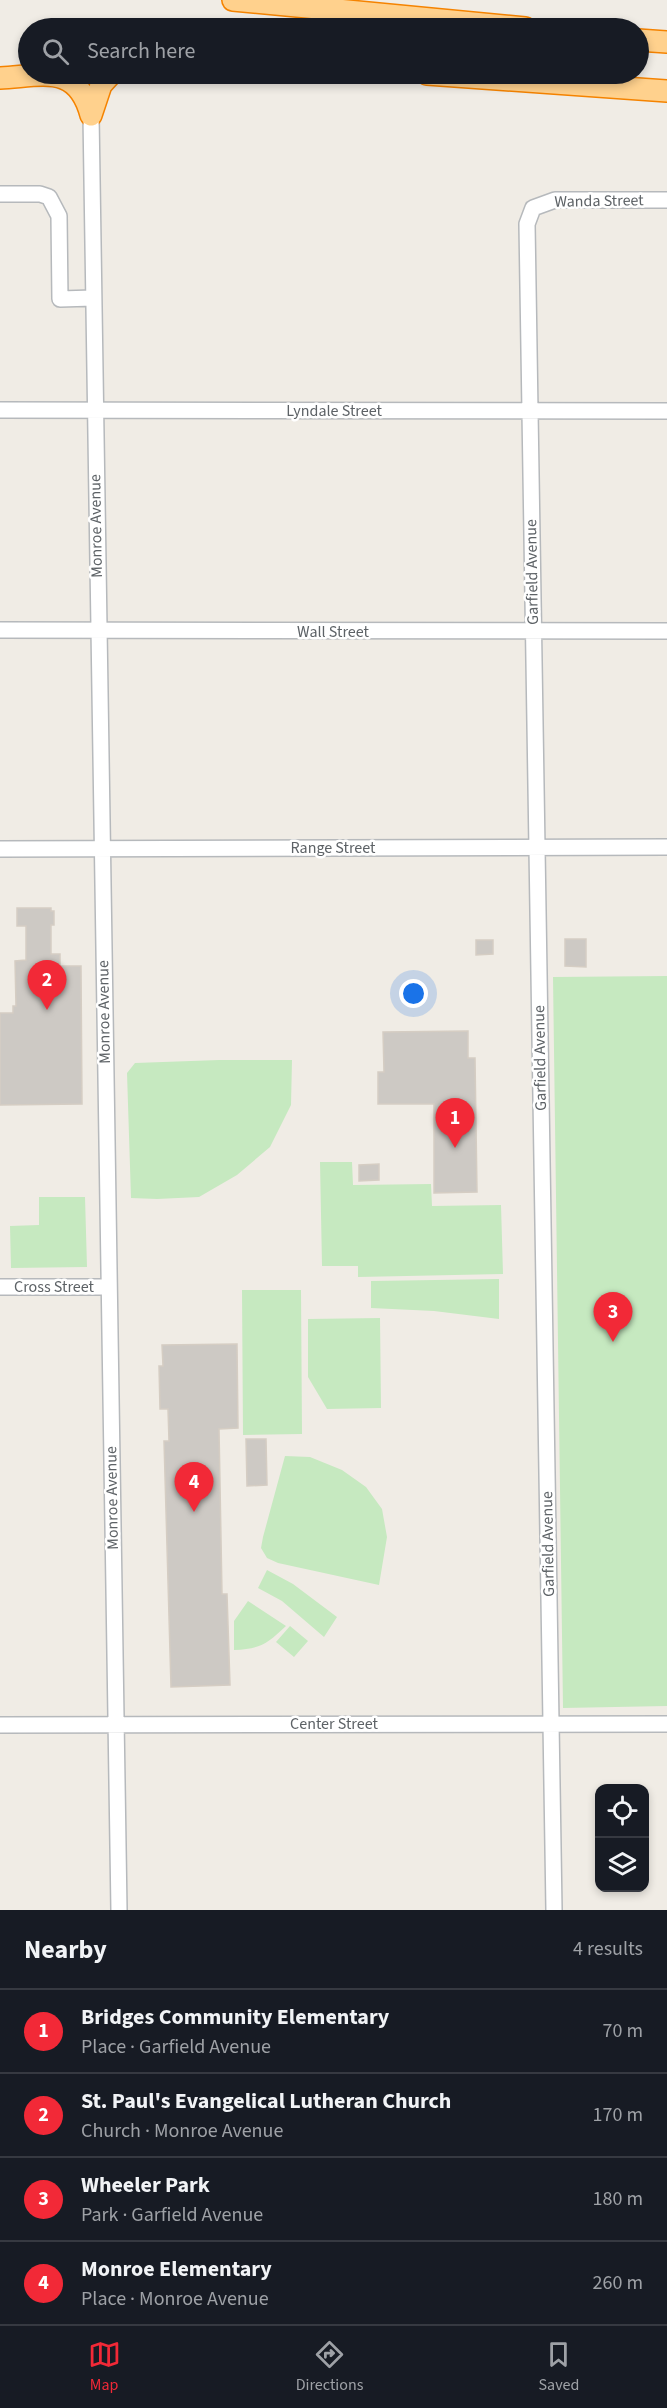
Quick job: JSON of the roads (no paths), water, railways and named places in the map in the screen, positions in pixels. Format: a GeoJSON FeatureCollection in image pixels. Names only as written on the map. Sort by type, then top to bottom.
{"type":"FeatureCollection","features":[{"type":"Feature","properties":{"kind":"highway"},"geometry":{"type":"LineString","coordinates":[[233,0],[421,18]]}},
{"type":"Feature","properties":{"kind":"highway"},"geometry":{"type":"LineString","coordinates":[[649,41],[667,42]]}},
{"type":"Feature","properties":{"kind":"highway"},"geometry":{"type":"LineString","coordinates":[[0,70],[18,67]]}},
{"type":"Feature","properties":{"kind":"highway"},"geometry":{"type":"LineString","coordinates":[[0,78],[18,78]]}},
{"type":"Feature","properties":{"kind":"highway"},"geometry":{"type":"LineString","coordinates":[[74,84],[87,98],[91,115]]}},
{"type":"Feature","properties":{"kind":"highway"},"geometry":{"type":"LineString","coordinates":[[91,115],[101,84]]}},
{"type":"Feature","properties":{"kind":"highway"},"geometry":{"type":"LineString","coordinates":[[561,84],[667,91]]}},
{"type":"Feature","properties":{"kind":"highway"},"geometry":{"type":"LineString","coordinates":[[574,85],[667,100]]}},
{"type":"Feature","properties":{"kind":"street","name":"Monroe Avenue"},"geometry":{"type":"LineString","coordinates":[[91,115],[119,1910]]}},
{"type":"Feature","properties":{"kind":"street"},"geometry":{"type":"LineString","coordinates":[[0,194],[40,194],[49,197],[59,216],[60,299],[93,298]]}},
{"type":"Feature","properties":{"kind":"street","name":"Wanda Street"},"geometry":{"type":"LineString","coordinates":[[533,208],[555,200],[667,200]]}},
{"type":"Feature","properties":{"kind":"street","name":"Garfield Avenue"},"geometry":{"type":"LineString","coordinates":[[533,208],[527,224],[554,1910]]}},
{"type":"Feature","properties":{"kind":"street","name":"Lyndale Street"},"geometry":{"type":"LineString","coordinates":[[0,410],[667,411]]}},
{"type":"Feature","properties":{"kind":"street","name":"Wall Street"},"geometry":{"type":"LineString","coordinates":[[0,630],[667,631]]}},
{"type":"Feature","properties":{"kind":"street","name":"Range Street"},"geometry":{"type":"LineString","coordinates":[[0,849],[667,847]]}},
{"type":"Feature","properties":{"kind":"street","name":"Cross Street"},"geometry":{"type":"LineString","coordinates":[[0,1287],[108,1287]]}},
{"type":"Feature","properties":{"kind":"street","name":"Center Street"},"geometry":{"type":"LineString","coordinates":[[0,1725],[667,1724]]}},
{"type":"Feature","properties":{"kind":"place","name":"St. Paul's Evangelical Lutheran Church"},"geometry":{"type":"Point","coordinates":[47,1010]}},
{"type":"Feature","properties":{"kind":"place","name":"Bridges Community Elementary"},"geometry":{"type":"Point","coordinates":[455,1148]}},
{"type":"Feature","properties":{"kind":"place","name":"Wheeler Park"},"geometry":{"type":"Point","coordinates":[613,1342]}},
{"type":"Feature","properties":{"kind":"place","name":"Monroe Elementary"},"geometry":{"type":"Point","coordinates":[194,1512]}}]}
